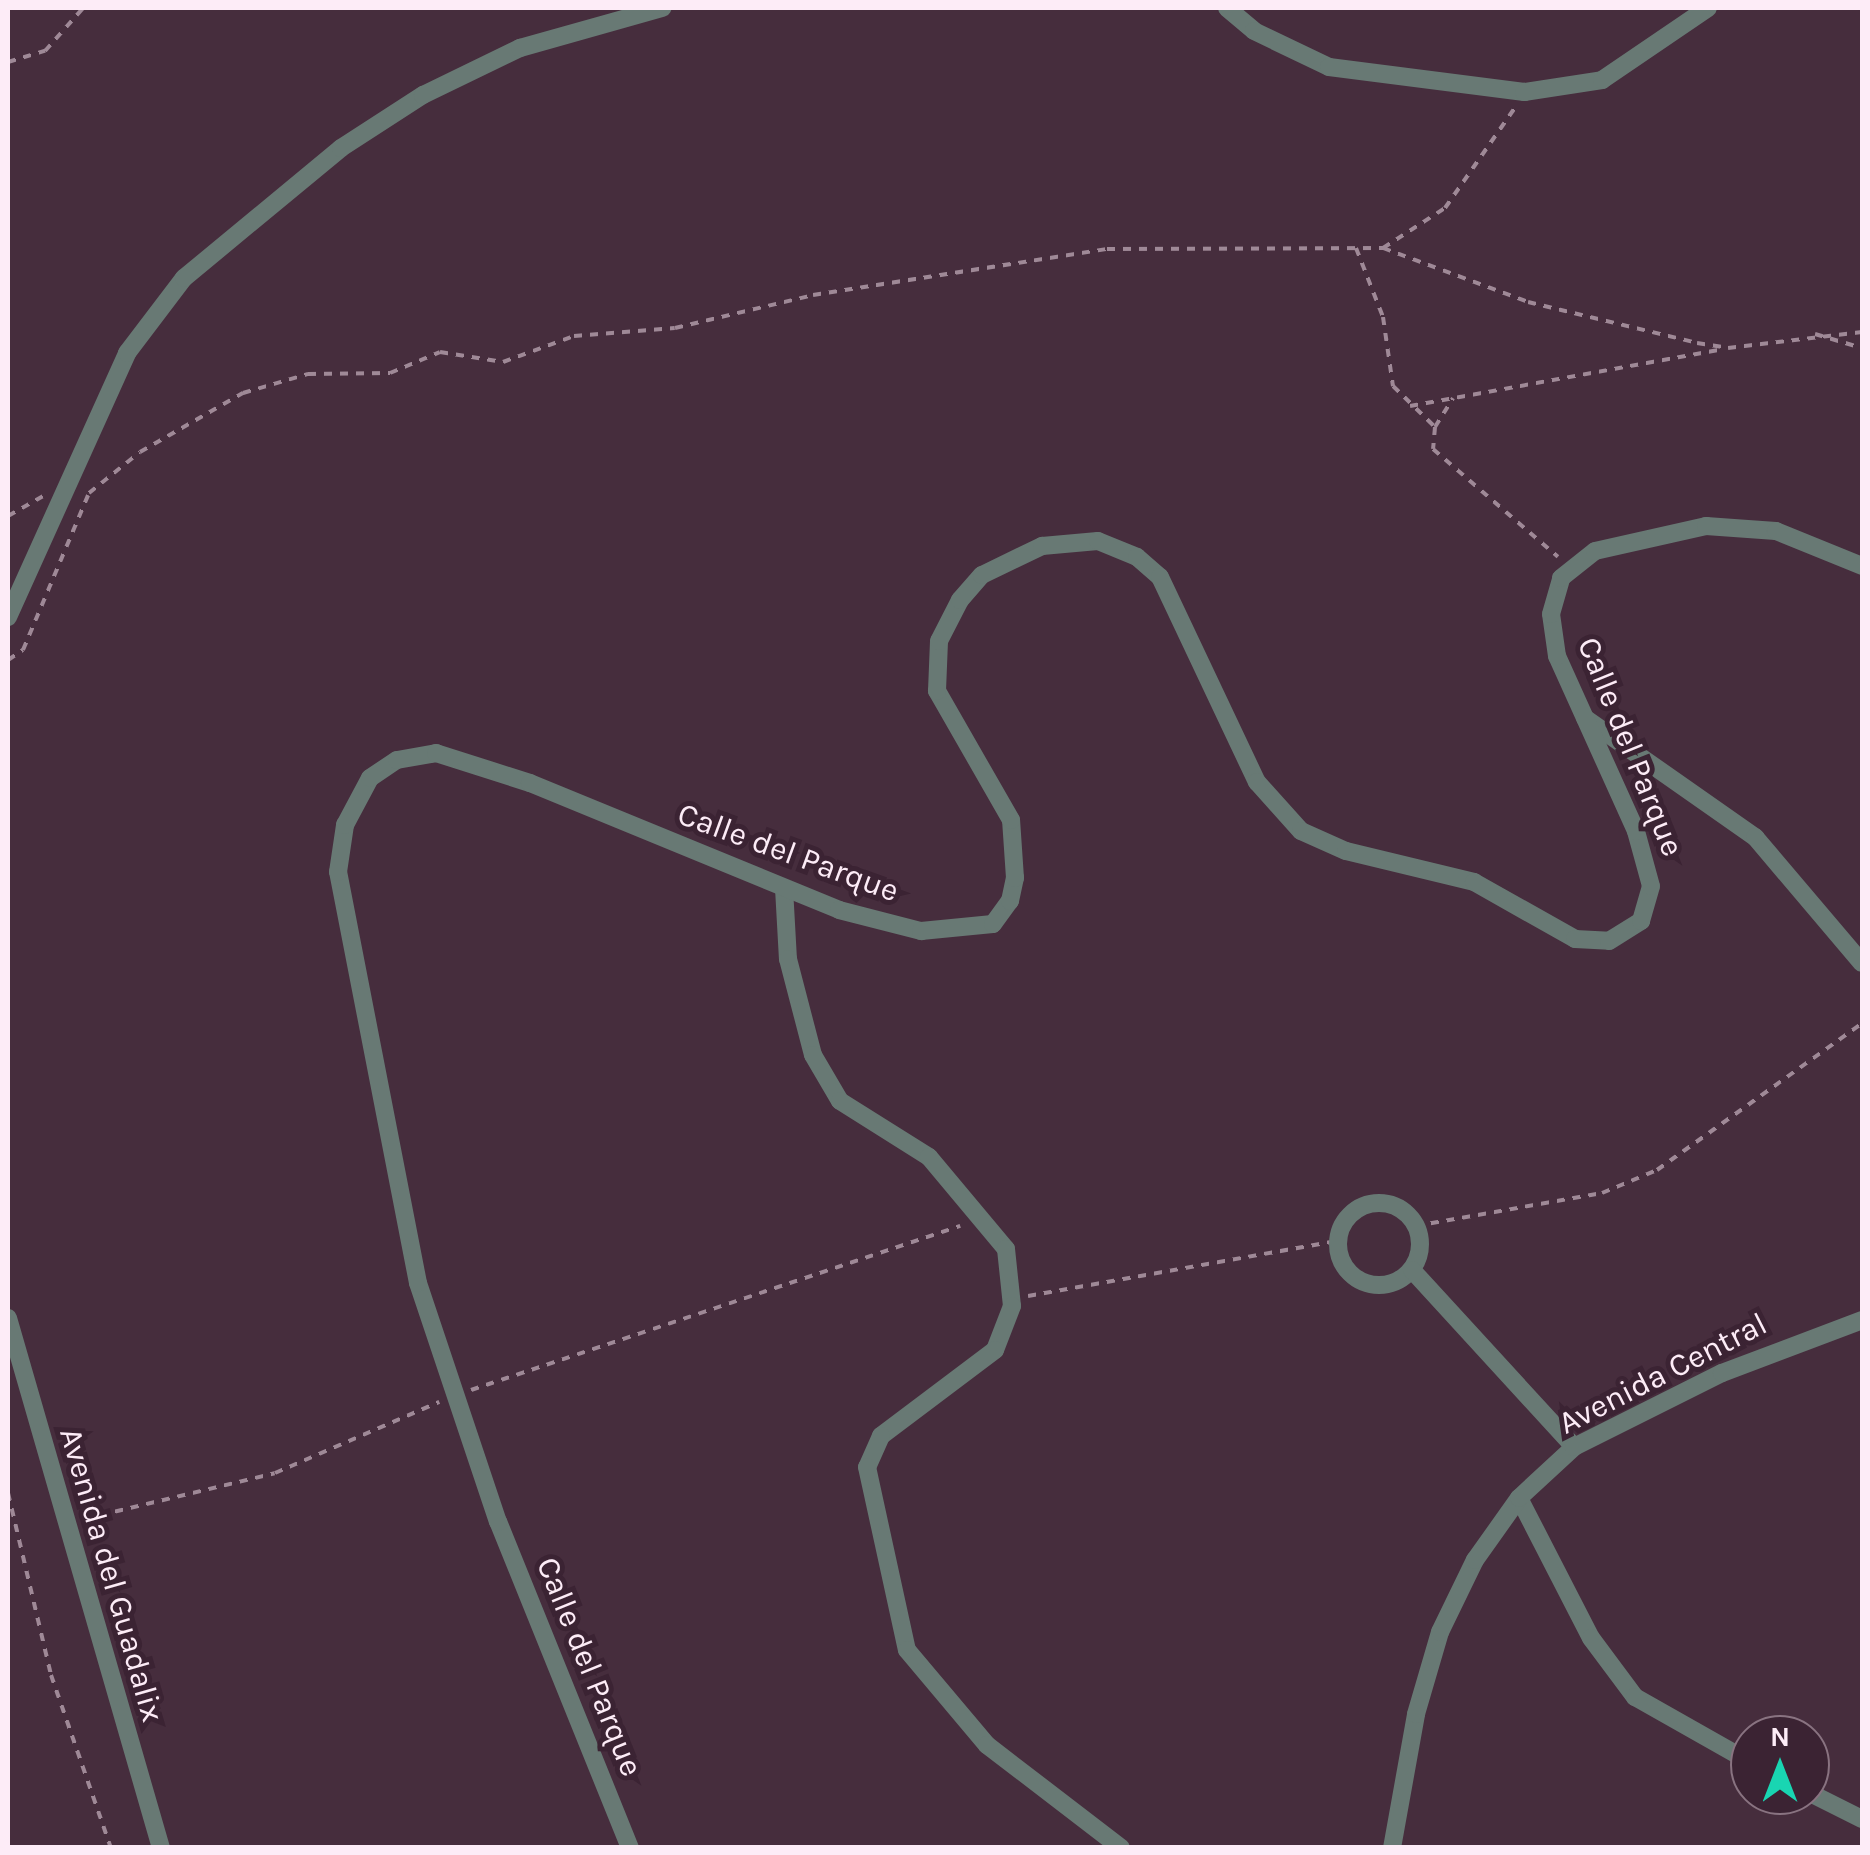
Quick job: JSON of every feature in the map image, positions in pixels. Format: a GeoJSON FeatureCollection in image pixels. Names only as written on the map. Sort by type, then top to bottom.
{"type":"FeatureCollection","features":[{"type":"Feature","properties":{"kind":"street"},"geometry":{"type":"LineString","coordinates":[[8,617],[127,353],[184,278],[341,148],[423,95],[520,48],[662,8]]}},
{"type":"Feature","properties":{"kind":"street"},"geometry":{"type":"LineString","coordinates":[[1227,8],[1254,31],[1329,68],[1524,92],[1602,80],[1708,8]]}},
{"type":"Feature","properties":{"kind":"street"},"geometry":{"type":"LineString","coordinates":[[1571,568],[1628,540],[1706,526],[1776,531],[1862,566]]}},
{"type":"Feature","properties":{"kind":"street","name":"Calle del Parque"},"geometry":{"type":"LineString","coordinates":[[630,1848],[498,1522],[418,1283],[381,1075],[342,913],[337,851],[370,778],[427,752],[480,764],[784,888],[921,931],[972,930],[1000,916],[1015,878],[1010,820],[937,691],[939,642],[960,600],[982,575],[1062,542],[1117,546],[1160,577],[1257,782],[1302,832],[1346,851],[1474,882],[1592,943],[1636,928],[1651,886],[1636,831],[1584,718],[1552,632],[1553,595],[1571,568]]}},
{"type":"Feature","properties":{"kind":"street"},"geometry":{"type":"LineString","coordinates":[[1584,718],[1755,837],[1862,964]]}},
{"type":"Feature","properties":{"kind":"street"},"geometry":{"type":"LineString","coordinates":[[784,888],[788,958],[813,1055],[840,1101],[929,1157],[1006,1250],[1012,1299],[995,1350],[881,1436],[867,1468],[880,1542],[907,1650],[987,1745],[1122,1848]]}},
{"type":"Feature","properties":{"kind":"street"},"geometry":{"type":"LineString","coordinates":[[1370,1204],[1390,1204],[1415,1226],[1420,1252],[1412,1270],[1377,1286],[1358,1281],[1343,1266],[1338,1241],[1352,1212],[1370,1204]]}},
{"type":"Feature","properties":{"kind":"street"},"geometry":{"type":"LineString","coordinates":[[1412,1270],[1574,1446]]}},
{"type":"Feature","properties":{"kind":"street","name":"Avenida del Guadalix"},"geometry":{"type":"LineString","coordinates":[[8,1318],[64,1524],[162,1848]]}},
{"type":"Feature","properties":{"kind":"street","name":"Avenida Central"},"geometry":{"type":"LineString","coordinates":[[1392,1848],[1416,1714],[1440,1632],[1474,1560],[1520,1498],[1574,1446],[1722,1373],[1862,1320]]}},
{"type":"Feature","properties":{"kind":"street"},"geometry":{"type":"LineString","coordinates":[[1520,1498],[1592,1638],[1634,1697],[1730,1751]]}},
{"type":"Feature","properties":{"kind":"street"},"geometry":{"type":"LineString","coordinates":[[1830,1803],[1862,1819]]}},
{"type":"Feature","properties":{"kind":"path"},"geometry":{"type":"LineString","coordinates":[[8,62],[45,50],[83,8]]}},
{"type":"Feature","properties":{"kind":"path"},"geometry":{"type":"LineString","coordinates":[[1384,248],[1445,208],[1490,153],[1524,92]]}},
{"type":"Feature","properties":{"kind":"path"},"geometry":{"type":"LineString","coordinates":[[1356,248],[1383,317],[1393,386],[1435,427]]}},
{"type":"Feature","properties":{"kind":"path"},"geometry":{"type":"LineString","coordinates":[[89,494],[140,452],[243,393],[308,374],[390,373],[440,352],[503,362],[574,336],[675,328],[814,295],[1107,249],[1384,248],[1528,302],[1728,348]]}},
{"type":"Feature","properties":{"kind":"path"},"geometry":{"type":"LineString","coordinates":[[1410,406],[1728,348],[1814,334],[1862,332]]}},
{"type":"Feature","properties":{"kind":"path"},"geometry":{"type":"LineString","coordinates":[[1814,334],[1862,348]]}},
{"type":"Feature","properties":{"kind":"path"},"geometry":{"type":"LineString","coordinates":[[1453,398],[1435,427],[1433,448],[1454,474],[1571,568]]}},
{"type":"Feature","properties":{"kind":"path"},"geometry":{"type":"LineString","coordinates":[[1415,1226],[1602,1193],[1657,1170],[1862,1023]]}},
{"type":"Feature","properties":{"kind":"path"},"geometry":{"type":"LineString","coordinates":[[64,1524],[276,1472],[454,1396],[980,1219]]}},
{"type":"Feature","properties":{"kind":"path"},"geometry":{"type":"LineString","coordinates":[[1012,1299],[1338,1241]]}},
{"type":"Feature","properties":{"kind":"path"},"geometry":{"type":"LineString","coordinates":[[8,1493],[51,1675],[111,1848]]}}]}
